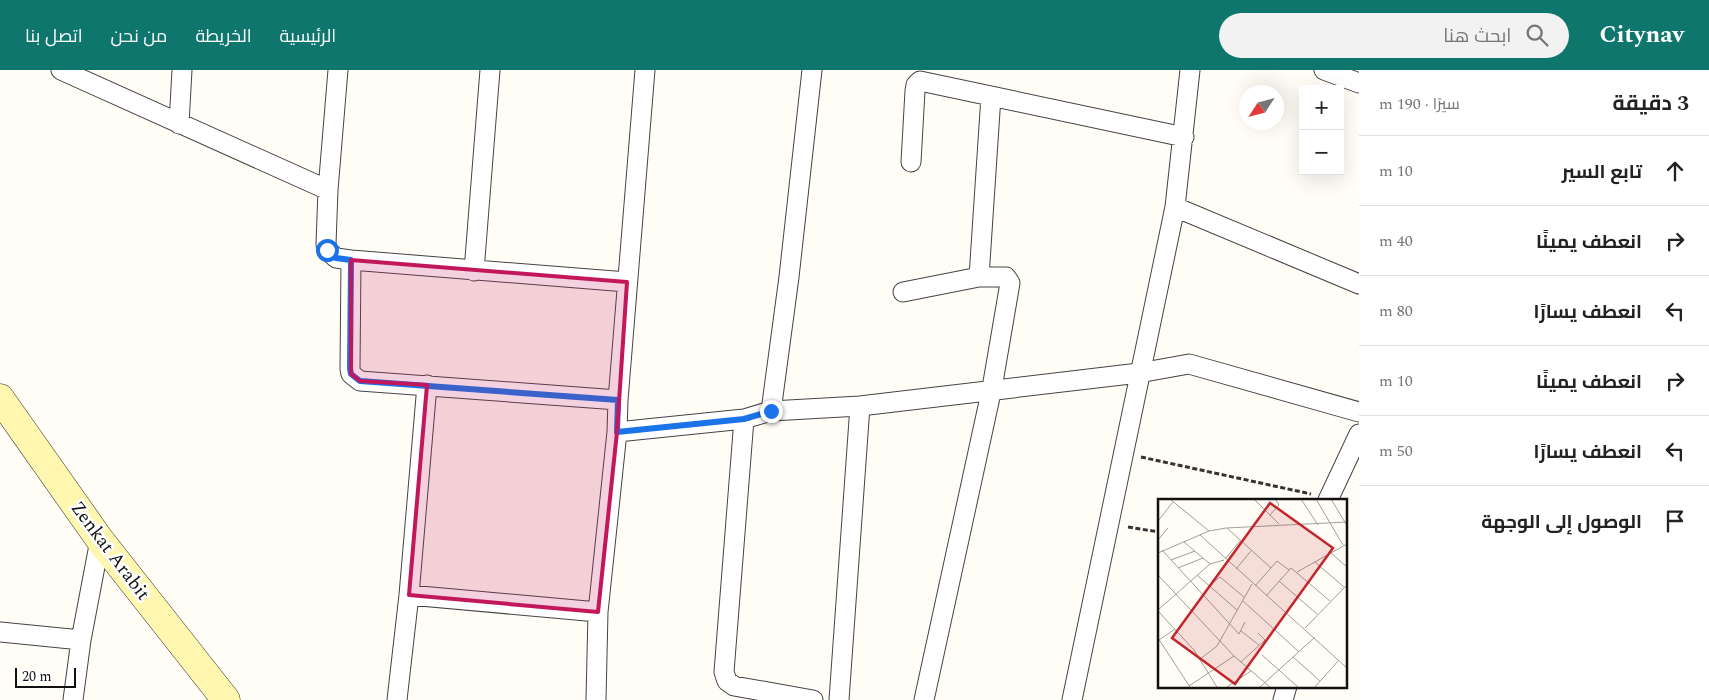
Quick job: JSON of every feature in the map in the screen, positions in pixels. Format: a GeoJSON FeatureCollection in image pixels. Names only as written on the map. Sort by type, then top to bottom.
{"type":"FeatureCollection","features":[{"type":"Feature","properties":{"kind":"street"},"geometry":{"type":"LineString","coordinates":[[61,70],[328,190]]}},
{"type":"Feature","properties":{"kind":"street"},"geometry":{"type":"LineString","coordinates":[[178,124],[182,70]]}},
{"type":"Feature","properties":{"kind":"street"},"geometry":{"type":"LineString","coordinates":[[338,70],[328,190],[327,250],[336,258],[474,271],[627,282]]}},
{"type":"Feature","properties":{"kind":"street"},"geometry":{"type":"LineString","coordinates":[[474,271],[490,70]]}},
{"type":"Feature","properties":{"kind":"street"},"geometry":{"type":"LineString","coordinates":[[596,700],[598,612],[617,432],[627,282],[645,70]]}},
{"type":"Feature","properties":{"kind":"street"},"geometry":{"type":"LineString","coordinates":[[771,411],[789,277],[812,70]]}},
{"type":"Feature","properties":{"kind":"street"},"geometry":{"type":"LineString","coordinates":[[1072,700],[1175,208],[1190,70]]}},
{"type":"Feature","properties":{"kind":"street"},"geometry":{"type":"LineString","coordinates":[[1324,70],[1359,83]]}},
{"type":"Feature","properties":{"kind":"street"},"geometry":{"type":"LineString","coordinates":[[910,162],[916,85],[920,81],[1184,137]]}},
{"type":"Feature","properties":{"kind":"street"},"geometry":{"type":"LineString","coordinates":[[979,277],[991,96]]}},
{"type":"Feature","properties":{"kind":"street"},"geometry":{"type":"LineString","coordinates":[[1175,208],[1359,284]]}},
{"type":"Feature","properties":{"kind":"street"},"geometry":{"type":"LineString","coordinates":[[351,260],[351,374],[360,381],[618,400]]}},
{"type":"Feature","properties":{"kind":"street"},"geometry":{"type":"LineString","coordinates":[[903,292],[979,277],[1006,277],[1010,283],[992,388],[924,700]]}},
{"type":"Feature","properties":{"kind":"street"},"geometry":{"type":"LineString","coordinates":[[617,432],[744,419],[771,411],[860,406],[992,388],[1140,373],[1189,364],[1359,412]]}},
{"type":"Feature","properties":{"kind":"street"},"geometry":{"type":"LineString","coordinates":[[397,700],[409,594],[427,385]]}},
{"type":"Feature","properties":{"kind":"street","name":"Zenkat Arabit"},"geometry":{"type":"LineString","coordinates":[[0,398],[100,540],[226,700]]}},
{"type":"Feature","properties":{"kind":"street"},"geometry":{"type":"LineString","coordinates":[[839,700],[860,406]]}},
{"type":"Feature","properties":{"kind":"street"},"geometry":{"type":"LineString","coordinates":[[744,419],[724,672],[727,681],[734,686],[813,700]]}},
{"type":"Feature","properties":{"kind":"street"},"geometry":{"type":"LineString","coordinates":[[1328,499],[1359,434]]}},
{"type":"Feature","properties":{"kind":"street"},"geometry":{"type":"LineString","coordinates":[[74,700],[81,640],[100,540]]}},
{"type":"Feature","properties":{"kind":"street"},"geometry":{"type":"LineString","coordinates":[[409,594],[598,612]]}},
{"type":"Feature","properties":{"kind":"street"},"geometry":{"type":"LineString","coordinates":[[0,632],[81,640]]}},
{"type":"Feature","properties":{"kind":"path"},"geometry":{"type":"LineString","coordinates":[[1124,454],[1328,499]]}},
{"type":"Feature","properties":{"kind":"path"},"geometry":{"type":"LineString","coordinates":[[1108,524],[1158,532]]}},
{"type":"Feature","properties":{"kind":"highlighted area"},"geometry":{"type":"Polygon","coordinates":[[[351,260],[627,282],[617,432],[598,612],[409,595],[427,385],[360,381],[351,374],[351,260]]]}},
{"type":"Feature","properties":{"kind":"route"},"geometry":{"type":"LineString","coordinates":[[327,250],[336,258],[351,260],[350,369],[351,374],[360,381],[618,400],[617,432],[744,419],[771,411]]}}]}
